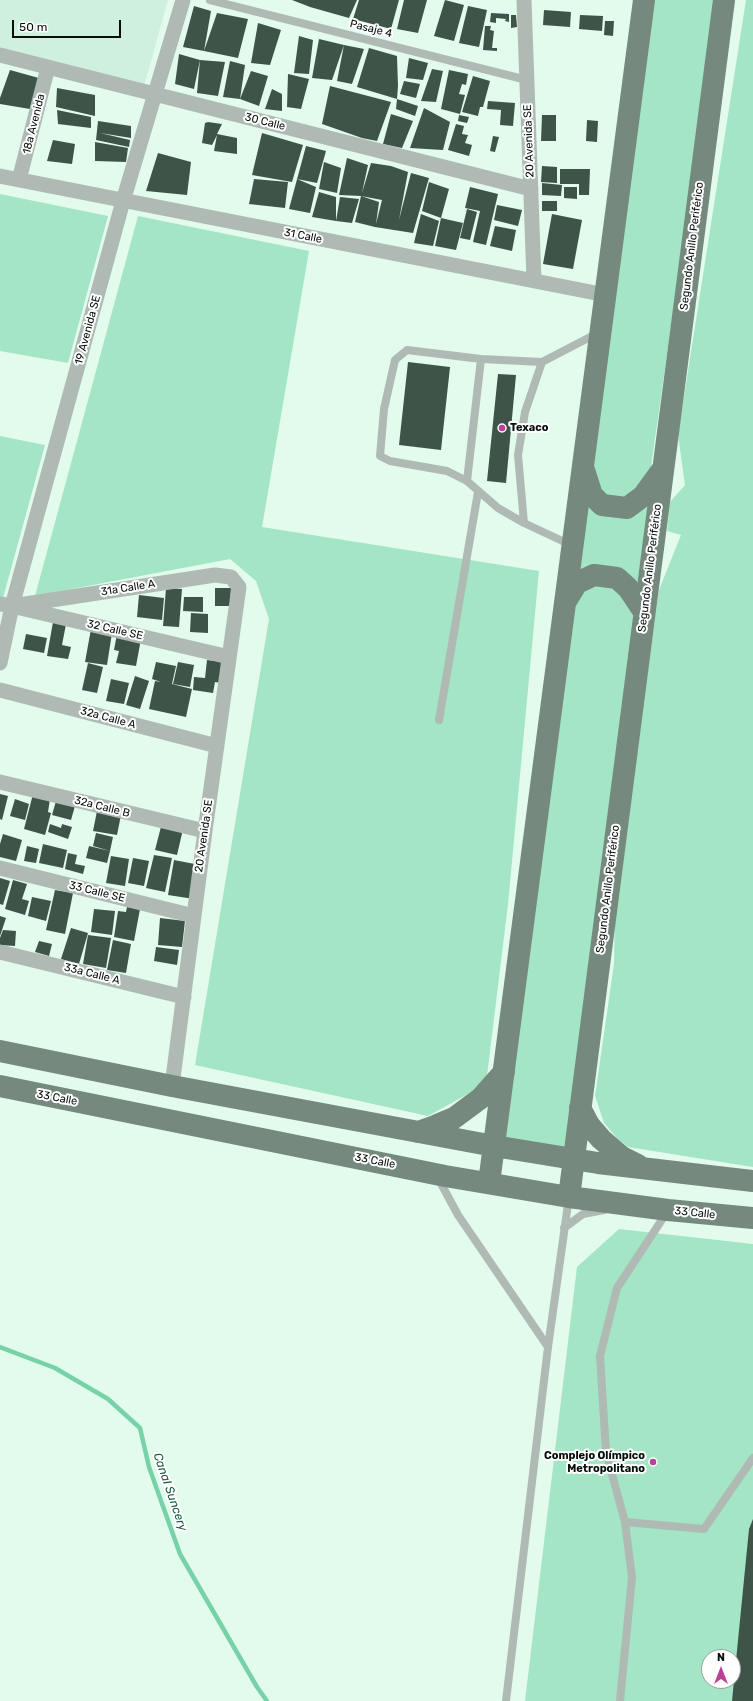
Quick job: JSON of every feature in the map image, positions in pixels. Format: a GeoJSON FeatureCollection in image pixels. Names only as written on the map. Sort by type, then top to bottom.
{"type":"FeatureCollection","features":[{"type":"Feature","properties":{"kind":"main road"},"geometry":{"type":"LineString","coordinates":[[489,1183],[644,0]]}},
{"type":"Feature","properties":{"kind":"main road","name":"Segundo Anillo Periférico"},"geometry":{"type":"LineString","coordinates":[[569,1197],[724,0]]}},
{"type":"Feature","properties":{"kind":"main road"},"geometry":{"type":"LineString","coordinates":[[583,467],[592,494],[602,505],[627,508],[642,496],[663,469]]}},
{"type":"Feature","properties":{"kind":"main road"},"geometry":{"type":"LineString","coordinates":[[565,601],[577,582],[594,575],[617,578],[628,588],[644,612]]}},
{"type":"Feature","properties":{"kind":"main road"},"geometry":{"type":"LineString","coordinates":[[0,1051],[172,1086],[573,1160],[753,1181]]}},
{"type":"Feature","properties":{"kind":"main road"},"geometry":{"type":"LineString","coordinates":[[416,1132],[454,1118],[482,1098],[504,1072]]}},
{"type":"Feature","properties":{"kind":"main road","name":"33 Calle"},"geometry":{"type":"LineString","coordinates":[[0,1086],[436,1174],[569,1197],[668,1210],[753,1218]]}},
{"type":"Feature","properties":{"kind":"main road"},"geometry":{"type":"LineString","coordinates":[[580,1108],[589,1125],[601,1139],[622,1157],[646,1169]]}},
{"type":"Feature","properties":{"kind":"street","name":"19 Avenida SE"},"geometry":{"type":"LineString","coordinates":[[0,662],[6,605],[182,0]]}},
{"type":"Feature","properties":{"kind":"street","name":"20 Avenida SE"},"geometry":{"type":"LineString","coordinates":[[524,0],[534,281]]}},
{"type":"Feature","properties":{"kind":"street","name":"30 Calle"},"geometry":{"type":"LineString","coordinates":[[0,55],[531,189]]}},
{"type":"Feature","properties":{"kind":"street","name":"18a Avenida"},"geometry":{"type":"LineString","coordinates":[[19,180],[48,67]]}},
{"type":"Feature","properties":{"kind":"street","name":"31 Calle"},"geometry":{"type":"LineString","coordinates":[[0,176],[606,295]]}},
{"type":"Feature","properties":{"kind":"street","name":"31a Calle A"},"geometry":{"type":"LineString","coordinates":[[6,605],[215,575],[231,577],[239,587]]}},
{"type":"Feature","properties":{"kind":"street","name":"20 Avenida SE"},"geometry":{"type":"LineString","coordinates":[[172,1086],[239,587]]}},
{"type":"Feature","properties":{"kind":"street","name":"32 Calle SE"},"geometry":{"type":"LineString","coordinates":[[6,605],[229,657]]}},
{"type":"Feature","properties":{"kind":"street","name":"32a Calle A"},"geometry":{"type":"LineString","coordinates":[[0,690],[217,746]]}},
{"type":"Feature","properties":{"kind":"street","name":"32a Calle B"},"geometry":{"type":"LineString","coordinates":[[0,782],[205,832]]}},
{"type":"Feature","properties":{"kind":"street","name":"33 Calle SE"},"geometry":{"type":"LineString","coordinates":[[0,868],[194,916]]}},
{"type":"Feature","properties":{"kind":"street","name":"33a Calle A"},"geometry":{"type":"LineString","coordinates":[[0,952],[184,997]]}},
{"type":"Feature","properties":{"kind":"lane","name":"Pasaje 4"},"geometry":{"type":"LineString","coordinates":[[210,0],[527,80]]}},
{"type":"Feature","properties":{"kind":"lane"},"geometry":{"type":"LineString","coordinates":[[573,545],[498,508],[467,481],[447,471],[390,461],[380,456],[384,409],[395,360],[407,350],[481,359],[542,362],[601,332]]}},
{"type":"Feature","properties":{"kind":"lane"},"geometry":{"type":"LineString","coordinates":[[467,481],[481,359]]}},
{"type":"Feature","properties":{"kind":"lane"},"geometry":{"type":"LineString","coordinates":[[524,522],[518,455],[525,412],[542,362]]}},
{"type":"Feature","properties":{"kind":"lane"},"geometry":{"type":"LineString","coordinates":[[439,720],[478,492]]}},
{"type":"Feature","properties":{"kind":"lane"},"geometry":{"type":"LineString","coordinates":[[436,1174],[458,1215],[548,1346]]}},
{"type":"Feature","properties":{"kind":"lane"},"geometry":{"type":"LineString","coordinates":[[506,1701],[548,1346],[569,1197]]}},
{"type":"Feature","properties":{"kind":"lane"},"geometry":{"type":"LineString","coordinates":[[564,1228],[583,1214],[629,1204]]}},
{"type":"Feature","properties":{"kind":"lane"},"geometry":{"type":"LineString","coordinates":[[620,1701],[632,1577],[624,1522],[606,1452],[600,1356],[617,1288],[668,1210]]}},
{"type":"Feature","properties":{"kind":"lane"},"geometry":{"type":"LineString","coordinates":[[624,1522],[704,1530],[750,1460],[753,1458]]}},
{"type":"Feature","properties":{"kind":"shaded area"},"geometry":{"type":"Polygon","coordinates":[[[0,0],[168,0],[144,86],[0,48],[0,0]]]}},
{"type":"Feature","properties":{"kind":"green space"},"geometry":{"type":"Polygon","coordinates":[[[648,0],[717,0],[651,467],[629,496],[607,498],[589,468],[648,0]]]}},
{"type":"Feature","properties":{"kind":"green space"},"geometry":{"type":"Polygon","coordinates":[[[746,0],[753,0],[753,1167],[628,1147],[617,1138],[604,1123],[595,1096],[614,964],[615,907],[659,590],[681,535],[667,531],[670,502],[685,485],[678,435],[746,0]]]}},
{"type":"Feature","properties":{"kind":"green space"},"geometry":{"type":"Polygon","coordinates":[[[0,194],[108,216],[68,363],[0,351],[0,194]]]}},
{"type":"Feature","properties":{"kind":"green space"},"geometry":{"type":"Polygon","coordinates":[[[138,216],[309,251],[262,527],[539,571],[508,904],[486,1084],[428,1116],[195,1065],[269,619],[256,581],[230,559],[35,596],[138,216]]]}},
{"type":"Feature","properties":{"kind":"green space"},"geometry":{"type":"Polygon","coordinates":[[[0,436],[45,445],[3,598],[0,597],[0,436]]]}},
{"type":"Feature","properties":{"kind":"green space"},"geometry":{"type":"Polygon","coordinates":[[[581,488],[601,507],[651,493],[636,592],[619,572],[568,583],[581,488]]]}},
{"type":"Feature","properties":{"kind":"green space"},"geometry":{"type":"Polygon","coordinates":[[[616,580],[637,611],[572,1158],[498,1147],[577,585],[616,580]]]}},
{"type":"Feature","properties":{"kind":"green space","name":"Complejo Olímpico Metropolitano"},"geometry":{"type":"Polygon","coordinates":[[[619,1229],[753,1244],[753,1701],[525,1701],[577,1267],[619,1229]]]}},
{"type":"Feature","properties":{"kind":"building"},"geometry":{"type":"Polygon","coordinates":[[[292,0],[357,0],[349,18],[310,7],[292,0]]]}},
{"type":"Feature","properties":{"kind":"building"},"geometry":{"type":"Polygon","coordinates":[[[359,0],[399,0],[391,29],[353,19],[359,0]]]}},
{"type":"Feature","properties":{"kind":"building"},"geometry":{"type":"Polygon","coordinates":[[[404,0],[427,0],[418,33],[397,29],[404,0]]]}},
{"type":"Feature","properties":{"kind":"building"},"geometry":{"type":"Polygon","coordinates":[[[445,0],[464,5],[454,41],[434,36],[445,0]]]}},
{"type":"Feature","properties":{"kind":"building"},"geometry":{"type":"Polygon","coordinates":[[[194,6],[211,11],[204,51],[183,47],[194,6]]]}},
{"type":"Feature","properties":{"kind":"building"},"geometry":{"type":"Polygon","coordinates":[[[468,6],[487,10],[479,47],[459,43],[468,6]]]}},
{"type":"Feature","properties":{"kind":"building"},"geometry":{"type":"Polygon","coordinates":[[[544,10],[571,12],[570,27],[543,25],[544,10]]]}},
{"type":"Feature","properties":{"kind":"building"},"geometry":{"type":"Polygon","coordinates":[[[217,13],[248,19],[238,58],[204,51],[217,13]]]}},
{"type":"Feature","properties":{"kind":"building"},"geometry":{"type":"Polygon","coordinates":[[[491,13],[509,14],[509,22],[505,21],[506,19],[496,18],[496,23],[490,22],[491,13]]]}},
{"type":"Feature","properties":{"kind":"building"},"geometry":{"type":"Polygon","coordinates":[[[511,15],[516,15],[517,27],[511,28],[511,15]]]}},
{"type":"Feature","properties":{"kind":"building"},"geometry":{"type":"Polygon","coordinates":[[[580,15],[603,16],[602,31],[579,29],[580,15]]]}},
{"type":"Feature","properties":{"kind":"building"},"geometry":{"type":"Polygon","coordinates":[[[605,21],[614,21],[613,36],[604,35],[605,21]]]}},
{"type":"Feature","properties":{"kind":"building"},"geometry":{"type":"Polygon","coordinates":[[[258,23],[281,30],[270,65],[251,63],[258,23]]]}},
{"type":"Feature","properties":{"kind":"building"},"geometry":{"type":"Polygon","coordinates":[[[485,26],[491,26],[490,30],[494,31],[492,48],[497,48],[497,51],[483,50],[485,26]]]}},
{"type":"Feature","properties":{"kind":"building"},"geometry":{"type":"Polygon","coordinates":[[[299,36],[313,40],[309,74],[294,73],[299,36]]]}},
{"type":"Feature","properties":{"kind":"building"},"geometry":{"type":"Polygon","coordinates":[[[319,39],[344,45],[332,80],[312,78],[319,39]]]}},
{"type":"Feature","properties":{"kind":"building"},"geometry":{"type":"Polygon","coordinates":[[[344,45],[364,49],[352,84],[337,81],[344,45]]]}},
{"type":"Feature","properties":{"kind":"building"},"geometry":{"type":"Polygon","coordinates":[[[369,48],[397,56],[397,99],[357,87],[369,48]]]}},
{"type":"Feature","properties":{"kind":"building"},"geometry":{"type":"Polygon","coordinates":[[[179,54],[200,60],[194,89],[175,84],[179,54]]]}},
{"type":"Feature","properties":{"kind":"building"},"geometry":{"type":"Polygon","coordinates":[[[409,58],[428,63],[423,80],[406,78],[409,58]]]}},
{"type":"Feature","properties":{"kind":"building"},"geometry":{"type":"Polygon","coordinates":[[[200,60],[225,62],[218,96],[197,93],[200,60]]]}},
{"type":"Feature","properties":{"kind":"building"},"geometry":{"type":"Polygon","coordinates":[[[230,61],[245,65],[240,99],[223,97],[230,61]]]}},
{"type":"Feature","properties":{"kind":"building"},"geometry":{"type":"Polygon","coordinates":[[[432,69],[443,71],[436,102],[421,101],[432,69]]]}},
{"type":"Feature","properties":{"kind":"building"},"geometry":{"type":"Polygon","coordinates":[[[10,70],[46,80],[36,110],[0,104],[0,98],[10,70]]]}},
{"type":"Feature","properties":{"kind":"building"},"geometry":{"type":"Polygon","coordinates":[[[449,70],[468,74],[466,85],[462,84],[459,94],[465,95],[460,114],[441,109],[449,70]]]}},
{"type":"Feature","properties":{"kind":"building"},"geometry":{"type":"Polygon","coordinates":[[[251,71],[268,76],[259,106],[240,99],[251,71]]]}},
{"type":"Feature","properties":{"kind":"building"},"geometry":{"type":"Polygon","coordinates":[[[288,74],[309,79],[301,109],[287,107],[288,74]]]}},
{"type":"Feature","properties":{"kind":"building"},"geometry":{"type":"Polygon","coordinates":[[[473,76],[490,81],[483,107],[480,107],[478,116],[462,112],[473,76]]]}},
{"type":"Feature","properties":{"kind":"building"},"geometry":{"type":"Polygon","coordinates":[[[404,81],[420,84],[416,98],[400,94],[404,81]]]}},
{"type":"Feature","properties":{"kind":"building"},"geometry":{"type":"Polygon","coordinates":[[[330,86],[391,102],[377,141],[362,138],[322,124],[330,86]]]}},
{"type":"Feature","properties":{"kind":"building"},"geometry":{"type":"Polygon","coordinates":[[[57,88],[95,95],[95,116],[56,107],[57,88]]]}},
{"type":"Feature","properties":{"kind":"building"},"geometry":{"type":"Polygon","coordinates":[[[272,89],[282,94],[282,111],[265,109],[272,89]]]}},
{"type":"Feature","properties":{"kind":"building"},"geometry":{"type":"Polygon","coordinates":[[[397,99],[418,106],[415,116],[396,109],[397,99]]]}},
{"type":"Feature","properties":{"kind":"building"},"geometry":{"type":"Polygon","coordinates":[[[488,101],[515,103],[513,126],[500,125],[501,110],[487,109],[488,101]]]}},
{"type":"Feature","properties":{"kind":"building"},"geometry":{"type":"Polygon","coordinates":[[[424,108],[450,122],[443,150],[410,148],[424,108]]]}},
{"type":"Feature","properties":{"kind":"building"},"geometry":{"type":"Polygon","coordinates":[[[57,110],[91,117],[91,128],[58,124],[57,110]]]}},
{"type":"Feature","properties":{"kind":"building"},"geometry":{"type":"Polygon","coordinates":[[[391,114],[413,121],[402,148],[383,144],[391,114]]]}},
{"type":"Feature","properties":{"kind":"building"},"geometry":{"type":"Polygon","coordinates":[[[459,115],[469,117],[467,123],[458,121],[459,115]]]}},
{"type":"Feature","properties":{"kind":"building"},"geometry":{"type":"Polygon","coordinates":[[[542,115],[556,115],[556,141],[541,141],[542,115]]]}},
{"type":"Feature","properties":{"kind":"building"},"geometry":{"type":"Polygon","coordinates":[[[587,120],[598,121],[597,142],[586,141],[587,120]]]}},
{"type":"Feature","properties":{"kind":"building"},"geometry":{"type":"Polygon","coordinates":[[[98,121],[131,126],[131,138],[100,133],[130,140],[129,147],[96,140],[98,121]]]}},
{"type":"Feature","properties":{"kind":"building"},"geometry":{"type":"Polygon","coordinates":[[[205,123],[222,124],[217,134],[237,138],[237,154],[214,151],[217,135],[212,145],[202,143],[205,123]]]}},
{"type":"Feature","properties":{"kind":"building"},"geometry":{"type":"Polygon","coordinates":[[[456,124],[464,126],[462,134],[468,135],[465,143],[472,145],[469,156],[448,150],[456,124]]]}},
{"type":"Feature","properties":{"kind":"building"},"geometry":{"type":"Polygon","coordinates":[[[262,133],[303,145],[292,182],[252,175],[262,133]]]}},
{"type":"Feature","properties":{"kind":"building"},"geometry":{"type":"Polygon","coordinates":[[[493,136],[499,137],[495,152],[490,151],[493,136]]]}},
{"type":"Feature","properties":{"kind":"building"},"geometry":{"type":"Polygon","coordinates":[[[53,140],[75,144],[72,164],[47,161],[53,140]]]}},
{"type":"Feature","properties":{"kind":"building"},"geometry":{"type":"Polygon","coordinates":[[[95,142],[128,148],[126,162],[95,161],[95,142]]]}},
{"type":"Feature","properties":{"kind":"building"},"geometry":{"type":"Polygon","coordinates":[[[306,146],[326,151],[317,183],[297,179],[306,146]]]}},
{"type":"Feature","properties":{"kind":"building"},"geometry":{"type":"Polygon","coordinates":[[[158,153],[191,162],[187,195],[146,191],[158,153]]]}},
{"type":"Feature","properties":{"kind":"building"},"geometry":{"type":"Polygon","coordinates":[[[347,158],[368,165],[362,193],[371,163],[391,166],[408,172],[399,220],[411,173],[429,178],[413,233],[355,222],[361,196],[339,195],[347,158]],[[361,196],[379,202],[376,224],[382,200],[361,196]]]}},
{"type":"Feature","properties":{"kind":"building"},"geometry":{"type":"Polygon","coordinates":[[[324,162],[341,168],[337,193],[319,189],[324,162]]]}},
{"type":"Feature","properties":{"kind":"building"},"geometry":{"type":"Polygon","coordinates":[[[542,166],[557,167],[557,183],[541,182],[542,166]]]}},
{"type":"Feature","properties":{"kind":"building"},"geometry":{"type":"Polygon","coordinates":[[[560,169],[590,169],[589,195],[579,195],[579,184],[560,184],[560,169]]]}},
{"type":"Feature","properties":{"kind":"building"},"geometry":{"type":"Polygon","coordinates":[[[254,179],[288,182],[285,208],[249,204],[254,179]]]}},
{"type":"Feature","properties":{"kind":"building"},"geometry":{"type":"Polygon","coordinates":[[[297,179],[316,187],[310,213],[289,209],[297,179]]]}},
{"type":"Feature","properties":{"kind":"building"},"geometry":{"type":"Polygon","coordinates":[[[429,182],[449,189],[441,218],[422,211],[429,182]]]}},
{"type":"Feature","properties":{"kind":"building"},"geometry":{"type":"Polygon","coordinates":[[[542,183],[562,185],[561,196],[542,195],[542,183]]]}},
{"type":"Feature","properties":{"kind":"building"},"geometry":{"type":"Polygon","coordinates":[[[470,187],[498,194],[486,245],[473,242],[480,211],[465,208],[470,187]]]}},
{"type":"Feature","properties":{"kind":"building"},"geometry":{"type":"Polygon","coordinates":[[[564,187],[577,187],[577,199],[564,198],[564,187]]]}},
{"type":"Feature","properties":{"kind":"building"},"geometry":{"type":"Polygon","coordinates":[[[319,192],[336,197],[336,221],[312,217],[319,192]]]}},
{"type":"Feature","properties":{"kind":"building"},"geometry":{"type":"Polygon","coordinates":[[[340,197],[359,199],[352,223],[336,221],[340,197]]]}},
{"type":"Feature","properties":{"kind":"building"},"geometry":{"type":"Polygon","coordinates":[[[542,201],[557,201],[557,211],[542,211],[542,201]]]}},
{"type":"Feature","properties":{"kind":"building"},"geometry":{"type":"Polygon","coordinates":[[[497,205],[522,210],[518,226],[494,220],[497,205]]]}},
{"type":"Feature","properties":{"kind":"building"},"geometry":{"type":"Polygon","coordinates":[[[467,209],[477,212],[470,240],[460,238],[467,209]]]}},
{"type":"Feature","properties":{"kind":"building"},"geometry":{"type":"Polygon","coordinates":[[[421,214],[439,221],[433,246],[414,243],[421,214]]]}},
{"type":"Feature","properties":{"kind":"building"},"geometry":{"type":"Polygon","coordinates":[[[552,214],[582,220],[573,269],[543,264],[552,214]]]}},
{"type":"Feature","properties":{"kind":"building"},"geometry":{"type":"Polygon","coordinates":[[[441,218],[463,223],[456,250],[435,246],[441,218]]]}},
{"type":"Feature","properties":{"kind":"building"},"geometry":{"type":"Polygon","coordinates":[[[495,226],[516,230],[512,251],[490,246],[495,226]]]}},
{"type":"Feature","properties":{"kind":"building"},"geometry":{"type":"Polygon","coordinates":[[[408,362],[450,367],[441,450],[399,445],[408,362]]]}},
{"type":"Feature","properties":{"kind":"building","name":"Texaco"},"geometry":{"type":"Polygon","coordinates":[[[498,374],[516,375],[506,483],[487,481],[498,374]]]}},
{"type":"Feature","properties":{"kind":"building"},"geometry":{"type":"Polygon","coordinates":[[[166,588],[182,589],[179,627],[163,626],[166,588]]]}},
{"type":"Feature","properties":{"kind":"building"},"geometry":{"type":"Polygon","coordinates":[[[215,588],[231,588],[230,606],[215,606],[215,588]]]}},
{"type":"Feature","properties":{"kind":"building"},"geometry":{"type":"Polygon","coordinates":[[[139,595],[164,598],[162,620],[137,617],[139,595]]]}},
{"type":"Feature","properties":{"kind":"building"},"geometry":{"type":"Polygon","coordinates":[[[184,597],[203,597],[203,612],[183,611],[184,597]]]}},
{"type":"Feature","properties":{"kind":"building"},"geometry":{"type":"Polygon","coordinates":[[[191,613],[208,614],[208,633],[190,632],[191,613]]]}},
{"type":"Feature","properties":{"kind":"building"},"geometry":{"type":"Polygon","coordinates":[[[53,622],[66,624],[62,645],[71,647],[68,659],[47,656],[53,622]]]}},
{"type":"Feature","properties":{"kind":"building"},"geometry":{"type":"Polygon","coordinates":[[[91,629],[112,633],[107,665],[85,662],[91,629]]]}},
{"type":"Feature","properties":{"kind":"building"},"geometry":{"type":"Polygon","coordinates":[[[26,634],[47,638],[44,653],[23,649],[26,634]]]}},
{"type":"Feature","properties":{"kind":"building"},"geometry":{"type":"Polygon","coordinates":[[[117,634],[141,639],[136,666],[116,663],[119,651],[114,650],[117,634]]]}},
{"type":"Feature","properties":{"kind":"building"},"geometry":{"type":"Polygon","coordinates":[[[207,660],[223,662],[221,683],[215,682],[213,693],[193,690],[194,677],[205,678],[207,660]]]}},
{"type":"Feature","properties":{"kind":"building"},"geometry":{"type":"Polygon","coordinates":[[[156,662],[176,666],[172,684],[192,689],[186,717],[149,709],[155,681],[161,682],[152,679],[156,662]]]}},
{"type":"Feature","properties":{"kind":"building"},"geometry":{"type":"Polygon","coordinates":[[[178,662],[194,665],[190,687],[173,684],[178,662]]]}},
{"type":"Feature","properties":{"kind":"building"},"geometry":{"type":"Polygon","coordinates":[[[88,663],[103,667],[97,693],[82,690],[88,663]]]}},
{"type":"Feature","properties":{"kind":"building"},"geometry":{"type":"Polygon","coordinates":[[[135,676],[149,681],[140,709],[126,705],[135,676]]]}},
{"type":"Feature","properties":{"kind":"building"},"geometry":{"type":"Polygon","coordinates":[[[111,679],[129,683],[124,704],[106,701],[111,679]]]}},
{"type":"Feature","properties":{"kind":"building"},"geometry":{"type":"Polygon","coordinates":[[[0,794],[8,796],[2,820],[0,819],[0,794]]]}},
{"type":"Feature","properties":{"kind":"building"},"geometry":{"type":"Polygon","coordinates":[[[33,794],[50,799],[48,812],[51,813],[45,835],[24,829],[33,794]]]}},
{"type":"Feature","properties":{"kind":"building"},"geometry":{"type":"Polygon","coordinates":[[[15,799],[29,804],[25,820],[10,816],[15,799]]]}},
{"type":"Feature","properties":{"kind":"building"},"geometry":{"type":"Polygon","coordinates":[[[56,801],[75,806],[71,820],[52,815],[56,801]]]}},
{"type":"Feature","properties":{"kind":"building"},"geometry":{"type":"Polygon","coordinates":[[[97,811],[121,815],[117,835],[93,831],[97,811]]]}},
{"type":"Feature","properties":{"kind":"building"},"geometry":{"type":"Polygon","coordinates":[[[163,819],[184,825],[177,855],[155,850],[163,819]]]}},
{"type":"Feature","properties":{"kind":"building"},"geometry":{"type":"Polygon","coordinates":[[[50,824],[61,828],[62,824],[72,827],[68,839],[48,832],[50,824]]]}},
{"type":"Feature","properties":{"kind":"building"},"geometry":{"type":"Polygon","coordinates":[[[96,833],[113,837],[110,851],[93,846],[96,833]]]}},
{"type":"Feature","properties":{"kind":"building"},"geometry":{"type":"Polygon","coordinates":[[[3,834],[22,840],[16,861],[0,857],[0,844],[3,834]]]}},
{"type":"Feature","properties":{"kind":"building"},"geometry":{"type":"Polygon","coordinates":[[[43,844],[67,850],[63,868],[39,863],[43,844]]]}},
{"type":"Feature","properties":{"kind":"building"},"geometry":{"type":"Polygon","coordinates":[[[27,846],[39,849],[36,863],[24,861],[27,846]]]}},
{"type":"Feature","properties":{"kind":"building"},"geometry":{"type":"Polygon","coordinates":[[[89,846],[110,851],[107,863],[86,858],[89,846]]]}},
{"type":"Feature","properties":{"kind":"building"},"geometry":{"type":"Polygon","coordinates":[[[68,853],[77,855],[75,864],[85,866],[83,874],[65,869],[68,853]]]}},
{"type":"Feature","properties":{"kind":"building"},"geometry":{"type":"Polygon","coordinates":[[[154,855],[172,858],[165,892],[146,888],[154,855]]]}},
{"type":"Feature","properties":{"kind":"building"},"geometry":{"type":"Polygon","coordinates":[[[111,856],[129,859],[125,886],[106,883],[111,856]]]}},
{"type":"Feature","properties":{"kind":"building"},"geometry":{"type":"Polygon","coordinates":[[[133,858],[149,861],[144,886],[128,883],[133,858]]]}},
{"type":"Feature","properties":{"kind":"building"},"geometry":{"type":"Polygon","coordinates":[[[174,860],[200,865],[194,899],[168,895],[174,860]]]}},
{"type":"Feature","properties":{"kind":"building"},"geometry":{"type":"Polygon","coordinates":[[[0,878],[10,881],[3,905],[0,904],[0,878]]]}},
{"type":"Feature","properties":{"kind":"building"},"geometry":{"type":"Polygon","coordinates":[[[13,880],[27,884],[22,899],[29,901],[25,915],[5,909],[13,880]]]}},
{"type":"Feature","properties":{"kind":"building"},"geometry":{"type":"Polygon","coordinates":[[[55,890],[73,893],[65,934],[46,930],[55,890]]]}},
{"type":"Feature","properties":{"kind":"building"},"geometry":{"type":"Polygon","coordinates":[[[32,897],[51,901],[46,921],[28,916],[32,897]]]}},
{"type":"Feature","properties":{"kind":"building"},"geometry":{"type":"Polygon","coordinates":[[[127,907],[140,909],[134,941],[114,937],[118,911],[126,912],[127,907]]]}},
{"type":"Feature","properties":{"kind":"building"},"geometry":{"type":"Polygon","coordinates":[[[94,909],[115,911],[112,935],[91,932],[94,909]]]}},
{"type":"Feature","properties":{"kind":"building"},"geometry":{"type":"Polygon","coordinates":[[[0,916],[6,918],[0,936],[0,916]]]}},
{"type":"Feature","properties":{"kind":"building"},"geometry":{"type":"Polygon","coordinates":[[[160,918],[185,921],[182,947],[158,945],[160,918]]]}},
{"type":"Feature","properties":{"kind":"building"},"geometry":{"type":"Polygon","coordinates":[[[71,928],[88,933],[79,964],[61,959],[71,928]]]}},
{"type":"Feature","properties":{"kind":"building"},"geometry":{"type":"Polygon","coordinates":[[[3,930],[16,931],[15,946],[0,945],[0,938],[3,930]]]}},
{"type":"Feature","properties":{"kind":"building"},"geometry":{"type":"Polygon","coordinates":[[[88,935],[111,938],[106,968],[83,964],[88,935]]]}},
{"type":"Feature","properties":{"kind":"building"},"geometry":{"type":"Polygon","coordinates":[[[113,940],[131,944],[126,973],[107,970],[113,940]]]}},
{"type":"Feature","properties":{"kind":"building"},"geometry":{"type":"Polygon","coordinates":[[[39,941],[52,944],[49,956],[35,952],[39,941]]]}},
{"type":"Feature","properties":{"kind":"building"},"geometry":{"type":"Polygon","coordinates":[[[156,947],[179,950],[177,965],[154,961],[156,947]]]}},
{"type":"Feature","properties":{"kind":"building"},"geometry":{"type":"Polygon","coordinates":[[[753,1519],[753,1701],[732,1701],[733,1689],[741,1689],[741,1649],[737,1649],[749,1529],[753,1519]]]}},
{"type":"Feature","properties":{"kind":"waterway","name":"Canal Suncery"},"geometry":{"type":"LineString","coordinates":[[0,1347],[55,1368],[108,1399],[140,1428],[149,1467],[180,1554],[257,1687],[267,1701]]}},
{"type":"Feature","properties":{"kind":"place","name":"Texaco"},"geometry":{"type":"Point","coordinates":[502,428]}},
{"type":"Feature","properties":{"kind":"place","name":"Complejo Olímpico Metropolitano"},"geometry":{"type":"Point","coordinates":[653,1462]}}]}
